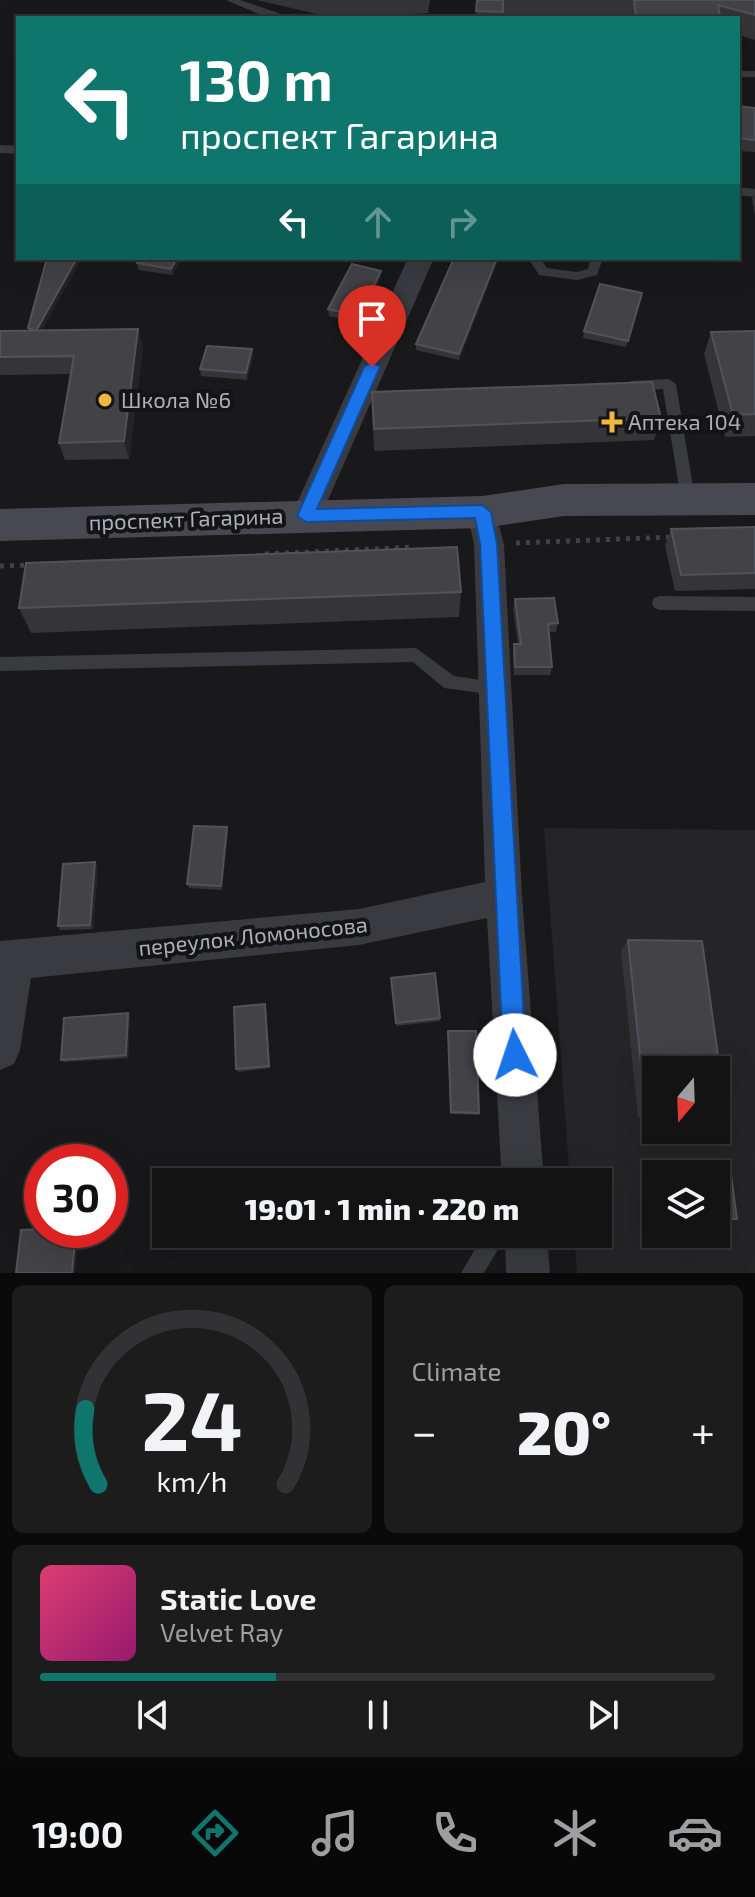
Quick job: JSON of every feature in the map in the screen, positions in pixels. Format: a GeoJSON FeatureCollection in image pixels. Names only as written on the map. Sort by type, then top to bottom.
{"type":"FeatureCollection","features":[{"type":"Feature","properties":{"kind":"main road","name":"проспект Гагарина"},"geometry":{"type":"LineString","coordinates":[[2,531],[306,516],[486,528],[564,500],[682,518],[755,499]]}},
{"type":"Feature","properties":{"kind":"street"},"geometry":{"type":"LineString","coordinates":[[306,516],[368,394],[420,260]]}},
{"type":"Feature","properties":{"kind":"street"},"geometry":{"type":"LineString","coordinates":[[486,528],[504,896],[522,1168]]}},
{"type":"Feature","properties":{"kind":"street","name":"переулок Ломоносова"},"geometry":{"type":"LineString","coordinates":[[8,960],[359,927],[504,896]]}},
{"type":"Feature","properties":{"kind":"street"},"geometry":{"type":"LineString","coordinates":[[0,1050],[8,960]]}},
{"type":"Feature","properties":{"kind":"street"},"geometry":{"type":"LineString","coordinates":[[527,1248],[528,1273]]}},
{"type":"Feature","properties":{"kind":"lane"},"geometry":{"type":"LineString","coordinates":[[231,0],[276,16]]}},
{"type":"Feature","properties":{"kind":"lane"},"geometry":{"type":"LineString","coordinates":[[535,260],[543,272],[577,276],[593,272],[596,260]]}},
{"type":"Feature","properties":{"kind":"lane"},"geometry":{"type":"LineString","coordinates":[[622,386],[669,384],[682,518]]}},
{"type":"Feature","properties":{"kind":"lane"},"geometry":{"type":"LineString","coordinates":[[660,603],[755,604]]}},
{"type":"Feature","properties":{"kind":"lane"},"geometry":{"type":"LineString","coordinates":[[0,664],[416,655],[450,683],[495,688]]}},
{"type":"Feature","properties":{"kind":"lane"},"geometry":{"type":"LineString","coordinates":[[472,1273],[487,1248]]}},
{"type":"Feature","properties":{"kind":"path"},"geometry":{"type":"LineString","coordinates":[[486,528],[682,518]]}},
{"type":"Feature","properties":{"kind":"path"},"geometry":{"type":"LineString","coordinates":[[252,555],[426,547]]}},
{"type":"Feature","properties":{"kind":"path"},"geometry":{"type":"LineString","coordinates":[[0,566],[32,565]]}},
{"type":"Feature","properties":{"kind":"shaded area"},"geometry":{"type":"Polygon","coordinates":[[[544,828],[755,830],[755,1273],[577,1273],[575,1248],[612,1248],[612,1168],[569,1168],[544,828]]]}},
{"type":"Feature","properties":{"kind":"building"},"geometry":{"type":"Polygon","coordinates":[[[477,0],[503,0],[503,12],[476,11],[477,0]]]}},
{"type":"Feature","properties":{"kind":"building"},"geometry":{"type":"Polygon","coordinates":[[[634,0],[755,0],[755,15],[718,5],[720,16],[636,16],[634,0]]]}},
{"type":"Feature","properties":{"kind":"building"},"geometry":{"type":"Polygon","coordinates":[[[740,106],[755,108],[755,140],[740,138],[740,106]]]}},
{"type":"Feature","properties":{"kind":"building"},"geometry":{"type":"Polygon","coordinates":[[[46,260],[76,260],[36,331],[28,328],[46,260]]]}},
{"type":"Feature","properties":{"kind":"building"},"geometry":{"type":"Polygon","coordinates":[[[138,260],[176,260],[171,269],[137,263],[138,260]]]}},
{"type":"Feature","properties":{"kind":"building"},"geometry":{"type":"Polygon","coordinates":[[[453,260],[496,260],[459,354],[416,344],[453,260]]]}},
{"type":"Feature","properties":{"kind":"building"},"geometry":{"type":"Polygon","coordinates":[[[352,264],[381,271],[359,316],[328,309],[352,264]]]}},
{"type":"Feature","properties":{"kind":"building"},"geometry":{"type":"Polygon","coordinates":[[[600,284],[642,293],[628,341],[584,331],[600,284]]]}},
{"type":"Feature","properties":{"kind":"building"},"geometry":{"type":"Polygon","coordinates":[[[138,329],[124,441],[59,443],[74,356],[0,357],[0,331],[138,329]]]}},
{"type":"Feature","properties":{"kind":"building"},"geometry":{"type":"Polygon","coordinates":[[[755,331],[755,414],[733,415],[711,332],[755,331]]]}},
{"type":"Feature","properties":{"kind":"building"},"geometry":{"type":"Polygon","coordinates":[[[207,346],[252,349],[246,373],[200,369],[207,346]]]}},
{"type":"Feature","properties":{"kind":"building"},"geometry":{"type":"Polygon","coordinates":[[[652,382],[661,418],[374,429],[372,392],[652,382]]]}},
{"type":"Feature","properties":{"kind":"building"},"geometry":{"type":"Polygon","coordinates":[[[755,527],[755,573],[681,575],[671,529],[755,527]]]}},
{"type":"Feature","properties":{"kind":"building"},"geometry":{"type":"Polygon","coordinates":[[[457,547],[461,592],[19,608],[26,563],[457,547]]]}},
{"type":"Feature","properties":{"kind":"building"},"geometry":{"type":"Polygon","coordinates":[[[554,598],[558,623],[548,624],[552,667],[515,667],[514,644],[521,644],[515,599],[554,598]]]}},
{"type":"Feature","properties":{"kind":"building"},"geometry":{"type":"Polygon","coordinates":[[[194,826],[227,827],[221,886],[187,884],[194,826]]]}},
{"type":"Feature","properties":{"kind":"building"},"geometry":{"type":"Polygon","coordinates":[[[95,862],[90,925],[58,926],[63,864],[95,862]]]}},
{"type":"Feature","properties":{"kind":"building"},"geometry":{"type":"Polygon","coordinates":[[[628,940],[702,941],[718,1056],[642,1056],[642,1074],[628,940]]]}},
{"type":"Feature","properties":{"kind":"building"},"geometry":{"type":"Polygon","coordinates":[[[435,973],[440,1018],[396,1023],[391,978],[435,973]]]}},
{"type":"Feature","properties":{"kind":"building"},"geometry":{"type":"Polygon","coordinates":[[[265,1004],[269,1066],[236,1069],[234,1007],[265,1004]]]}},
{"type":"Feature","properties":{"kind":"building"},"geometry":{"type":"Polygon","coordinates":[[[128,1013],[126,1055],[61,1060],[64,1018],[128,1013]]]}},
{"type":"Feature","properties":{"kind":"building"},"geometry":{"type":"Polygon","coordinates":[[[448,1031],[476,1031],[479,1113],[451,1112],[448,1031]]]}},
{"type":"Feature","properties":{"kind":"building"},"geometry":{"type":"Polygon","coordinates":[[[730,1168],[737,1219],[730,1219],[730,1168]]]}},
{"type":"Feature","properties":{"kind":"building"},"geometry":{"type":"Polygon","coordinates":[[[21,1230],[24,1230],[24,1248],[74,1248],[72,1273],[16,1273],[21,1230]]]}},
{"type":"Feature","properties":{"kind":"place","name":"Школа №6"},"geometry":{"type":"Point","coordinates":[105,400]}},
{"type":"Feature","properties":{"kind":"place","name":"Аптека 104"},"geometry":{"type":"Point","coordinates":[612,422]}},
{"type":"Feature","properties":{"kind":"route"},"geometry":{"type":"LineString","coordinates":[[372,367],[306,516],[482,512],[489,544],[504,896],[515,1055]]}}]}
